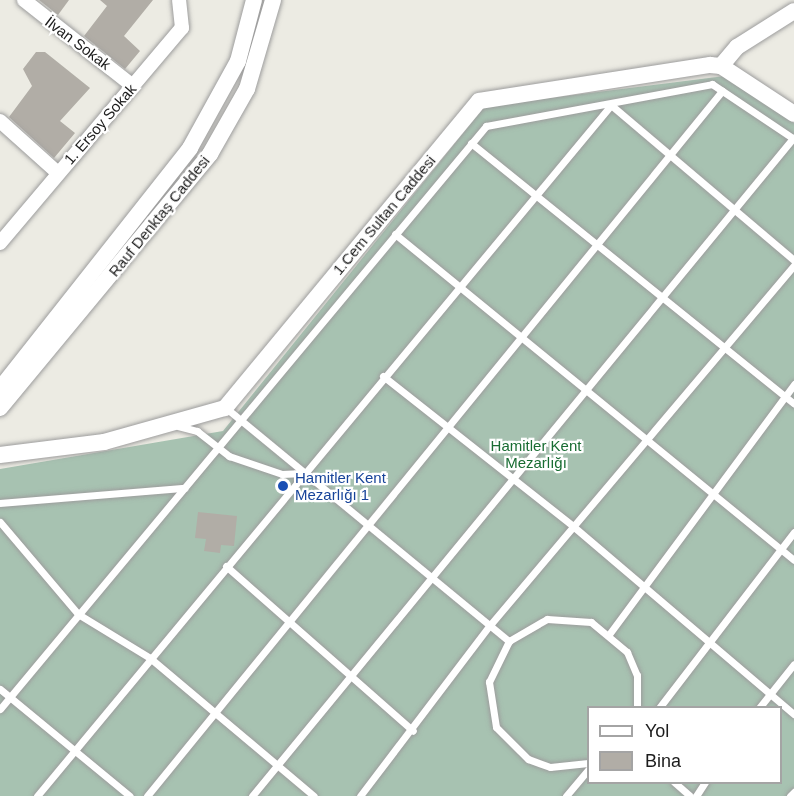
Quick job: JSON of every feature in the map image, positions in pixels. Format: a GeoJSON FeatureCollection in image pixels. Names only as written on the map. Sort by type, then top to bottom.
{"type":"FeatureCollection","features":[{"type":"Feature","properties":{"kind":"street","name":"İlvan Sokak"},"geometry":{"type":"LineString","coordinates":[[24,0],[133,86]]}},
{"type":"Feature","properties":{"kind":"street","name":"1. Ersoy Sokak"},"geometry":{"type":"LineString","coordinates":[[0,243],[182,28],[179,0]]}},
{"type":"Feature","properties":{"kind":"street","name":"Rauf Denktaş Caddesi"},"geometry":{"type":"LineString","coordinates":[[0,388],[190,148],[238,61],[255,0]]}},
{"type":"Feature","properties":{"kind":"street","name":"Rauf Denktaş Caddesi"},"geometry":{"type":"LineString","coordinates":[[0,408],[210,154],[247,89],[273,0]]}},
{"type":"Feature","properties":{"kind":"street"},"geometry":{"type":"LineString","coordinates":[[794,11],[737,46],[721,66],[794,114]]}},
{"type":"Feature","properties":{"kind":"street","name":"1.Cem Sultan Caddesi"},"geometry":{"type":"LineString","coordinates":[[225,408],[479,101],[721,66]]}},
{"type":"Feature","properties":{"kind":"street"},"geometry":{"type":"LineString","coordinates":[[0,121],[58,173]]}},
{"type":"Feature","properties":{"kind":"street"},"geometry":{"type":"LineString","coordinates":[[0,455],[104,442],[225,408]]}},
{"type":"Feature","properties":{"kind":"lane"},"geometry":{"type":"LineString","coordinates":[[0,709],[486,126],[610,105],[712,84],[794,138],[252,796]]}},
{"type":"Feature","properties":{"kind":"lane"},"geometry":{"type":"LineString","coordinates":[[147,796],[290,624],[368,523],[523,339],[669,153],[722,91]]}},
{"type":"Feature","properties":{"kind":"lane"},"geometry":{"type":"LineString","coordinates":[[610,105],[794,260]]}},
{"type":"Feature","properties":{"kind":"lane"},"geometry":{"type":"LineString","coordinates":[[37,796],[610,105]]}},
{"type":"Feature","properties":{"kind":"lane"},"geometry":{"type":"LineString","coordinates":[[471,144],[794,404]]}},
{"type":"Feature","properties":{"kind":"lane"},"geometry":{"type":"LineString","coordinates":[[395,234],[794,560]]}},
{"type":"Feature","properties":{"kind":"lane"},"geometry":{"type":"LineString","coordinates":[[360,796],[413,731],[490,625],[794,265]]}},
{"type":"Feature","properties":{"kind":"lane"},"geometry":{"type":"LineString","coordinates":[[383,376],[574,527],[706,642],[794,714]]}},
{"type":"Feature","properties":{"kind":"lane"},"geometry":{"type":"LineString","coordinates":[[610,633],[710,491],[794,384]]}},
{"type":"Feature","properties":{"kind":"lane"},"geometry":{"type":"LineString","coordinates":[[225,408],[509,641]]}},
{"type":"Feature","properties":{"kind":"lane"},"geometry":{"type":"LineString","coordinates":[[173,424],[197,431],[218,447],[282,474],[304,472]]}},
{"type":"Feature","properties":{"kind":"lane"},"geometry":{"type":"LineString","coordinates":[[0,503],[184,488]]}},
{"type":"Feature","properties":{"kind":"lane"},"geometry":{"type":"LineString","coordinates":[[0,522],[78,614],[150,658],[314,796]]}},
{"type":"Feature","properties":{"kind":"lane"},"geometry":{"type":"LineString","coordinates":[[660,706],[706,642],[794,532]]}},
{"type":"Feature","properties":{"kind":"lane"},"geometry":{"type":"LineString","coordinates":[[226,566],[349,677],[413,731]]}},
{"type":"Feature","properties":{"kind":"lane"},"geometry":{"type":"LineString","coordinates":[[587,764],[550,767],[528,759],[496,727],[489,682],[509,641],[526,627],[558,618],[591,622],[610,633],[637,675],[637,706]]}},
{"type":"Feature","properties":{"kind":"lane"},"geometry":{"type":"LineString","coordinates":[[760,706],[794,664]]}},
{"type":"Feature","properties":{"kind":"lane"},"geometry":{"type":"LineString","coordinates":[[0,689],[76,749],[130,796]]}},
{"type":"Feature","properties":{"kind":"lane"},"geometry":{"type":"LineString","coordinates":[[566,796],[587,771]]}},
{"type":"Feature","properties":{"kind":"lane"},"geometry":{"type":"LineString","coordinates":[[675,784],[690,796]]}},
{"type":"Feature","properties":{"kind":"lane"},"geometry":{"type":"LineString","coordinates":[[790,796],[794,792]]}},
{"type":"Feature","properties":{"kind":"green space","name":"Hamitler Kent Mezarlığı"},"geometry":{"type":"Polygon","coordinates":[[[725,76],[794,123],[794,796],[0,796],[0,469],[223,431],[485,106],[725,76]]]}},
{"type":"Feature","properties":{"kind":"building"},"geometry":{"type":"Polygon","coordinates":[[[39,0],[69,0],[58,15],[39,0]]]}},
{"type":"Feature","properties":{"kind":"building"},"geometry":{"type":"Polygon","coordinates":[[[100,0],[153,0],[124,36],[140,51],[125,69],[84,36],[107,6],[100,0]]]}},
{"type":"Feature","properties":{"kind":"building"},"geometry":{"type":"Polygon","coordinates":[[[36,52],[45,52],[90,88],[60,121],[75,133],[54,158],[9,117],[32,86],[23,69],[36,52]]]}},
{"type":"Feature","properties":{"kind":"building"},"geometry":{"type":"Polygon","coordinates":[[[198,512],[237,516],[234,546],[221,545],[220,553],[204,551],[206,539],[195,538],[198,512]]]}},
{"type":"Feature","properties":{"kind":"place","name":"Hamitler Kent Mezarlığı 1"},"geometry":{"type":"Point","coordinates":[283,486]}}]}
